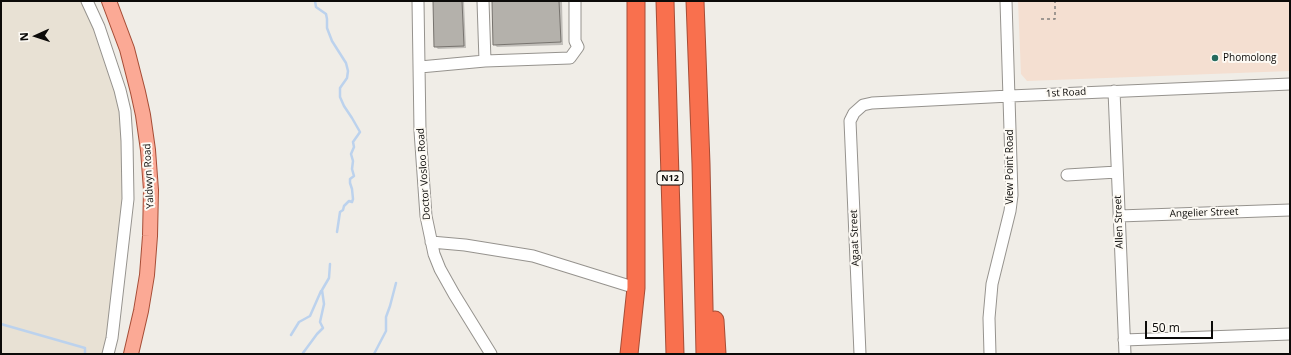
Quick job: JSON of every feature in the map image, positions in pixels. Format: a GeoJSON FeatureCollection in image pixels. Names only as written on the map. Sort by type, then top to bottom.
{"type":"FeatureCollection","features":[{"type":"Feature","properties":{"kind":"highway"},"geometry":{"type":"LineString","coordinates":[[636,1],[636,288],[638,354]]}},
{"type":"Feature","properties":{"kind":"highway","name":"N12"},"geometry":{"type":"LineString","coordinates":[[665,1],[675,354]]}},
{"type":"Feature","properties":{"kind":"highway"},"geometry":{"type":"LineString","coordinates":[[695,1],[701,164],[705,354]]}},
{"type":"Feature","properties":{"kind":"highway"},"geometry":{"type":"LineString","coordinates":[[701,164],[717,354]]}},
{"type":"Feature","properties":{"kind":"highway"},"geometry":{"type":"LineString","coordinates":[[629,354],[636,288]]}},
{"type":"Feature","properties":{"kind":"main road","name":"Yaldwyn Road"},"geometry":{"type":"LineString","coordinates":[[109,1],[127,49],[138,92],[148,150],[151,190],[147,275],[141,311],[131,354]]}},
{"type":"Feature","properties":{"kind":"main road","name":"Yaldwyn Road"},"geometry":{"type":"LineString","coordinates":[[115,1],[126,29],[138,69],[148,114],[154,158],[156,210],[155,267],[148,312],[138,354]]}},
{"type":"Feature","properties":{"kind":"street"},"geometry":{"type":"LineString","coordinates":[[87,1],[99,27],[120,90],[125,111],[127,141],[128,199],[112,338],[108,354]]}},
{"type":"Feature","properties":{"kind":"street","name":"Doctor Vosloo Road"},"geometry":{"type":"LineString","coordinates":[[418,1],[420,67],[419,104],[426,216],[431,242],[434,254],[446,282],[491,354]]}},
{"type":"Feature","properties":{"kind":"street"},"geometry":{"type":"LineString","coordinates":[[483,1],[485,61]]}},
{"type":"Feature","properties":{"kind":"street"},"geometry":{"type":"LineString","coordinates":[[420,67],[485,61],[570,58],[578,47],[575,41],[575,1]]}},
{"type":"Feature","properties":{"kind":"street","name":"View Point Road"},"geometry":{"type":"LineString","coordinates":[[990,354],[989,318],[992,284],[1010,211],[1012,195],[1006,1]]}},
{"type":"Feature","properties":{"kind":"street","name":"1st Road"},"geometry":{"type":"LineString","coordinates":[[850,121],[857,108],[862,105],[872,103],[1290,84]]}},
{"type":"Feature","properties":{"kind":"street","name":"Allen Street"},"geometry":{"type":"LineString","coordinates":[[1114,91],[1125,354]]}},
{"type":"Feature","properties":{"kind":"street","name":"Agaat Street"},"geometry":{"type":"LineString","coordinates":[[850,121],[860,354]]}},
{"type":"Feature","properties":{"kind":"street"},"geometry":{"type":"LineString","coordinates":[[1067,174],[1117,172]]}},
{"type":"Feature","properties":{"kind":"street","name":"Angelier Street"},"geometry":{"type":"LineString","coordinates":[[1119,216],[1290,210]]}},
{"type":"Feature","properties":{"kind":"street"},"geometry":{"type":"LineString","coordinates":[[431,242],[465,244],[534,256],[636,288]]}},
{"type":"Feature","properties":{"kind":"street"},"geometry":{"type":"LineString","coordinates":[[1124,340],[1290,334]]}},
{"type":"Feature","properties":{"kind":"path"},"geometry":{"type":"LineString","coordinates":[[1041,19],[1055,19],[1055,1]]}},
{"type":"Feature","properties":{"kind":"shaded area"},"geometry":{"type":"Polygon","coordinates":[[[1,1],[93,1],[98,12],[130,144],[113,354],[1,354],[1,1]]]}},
{"type":"Feature","properties":{"kind":"shaded area"},"geometry":{"type":"Polygon","coordinates":[[[1018,1],[1290,1],[1290,71],[1027,81],[1021,74],[1018,1]]]}},
{"type":"Feature","properties":{"kind":"building"},"geometry":{"type":"Polygon","coordinates":[[[433,1],[462,1],[464,46],[434,47],[433,1]]]}},
{"type":"Feature","properties":{"kind":"building"},"geometry":{"type":"Polygon","coordinates":[[[492,1],[559,1],[561,42],[493,45],[492,1]]]}},
{"type":"Feature","properties":{"kind":"waterway"},"geometry":{"type":"LineString","coordinates":[[315,1],[316,7],[326,14],[327,28],[332,41],[346,63],[348,71],[347,78],[340,88],[340,97],[360,132],[353,142],[354,147],[351,154],[354,176],[350,179],[350,183],[353,199],[352,202],[349,201],[340,212],[337,232]]}},
{"type":"Feature","properties":{"kind":"waterway"},"geometry":{"type":"LineString","coordinates":[[303,353],[323,328],[320,322],[324,304],[322,290],[329,278],[330,264]]}},
{"type":"Feature","properties":{"kind":"waterway"},"geometry":{"type":"LineString","coordinates":[[374,354],[386,331],[386,317],[396,283]]}},
{"type":"Feature","properties":{"kind":"waterway"},"geometry":{"type":"LineString","coordinates":[[291,335],[299,322],[310,316],[321,291]]}},
{"type":"Feature","properties":{"kind":"waterway"},"geometry":{"type":"LineString","coordinates":[[1,324],[85,348],[85,354]]}},
{"type":"Feature","properties":{"kind":"place","name":"Phomolong"},"geometry":{"type":"Point","coordinates":[1215,58]}}]}
